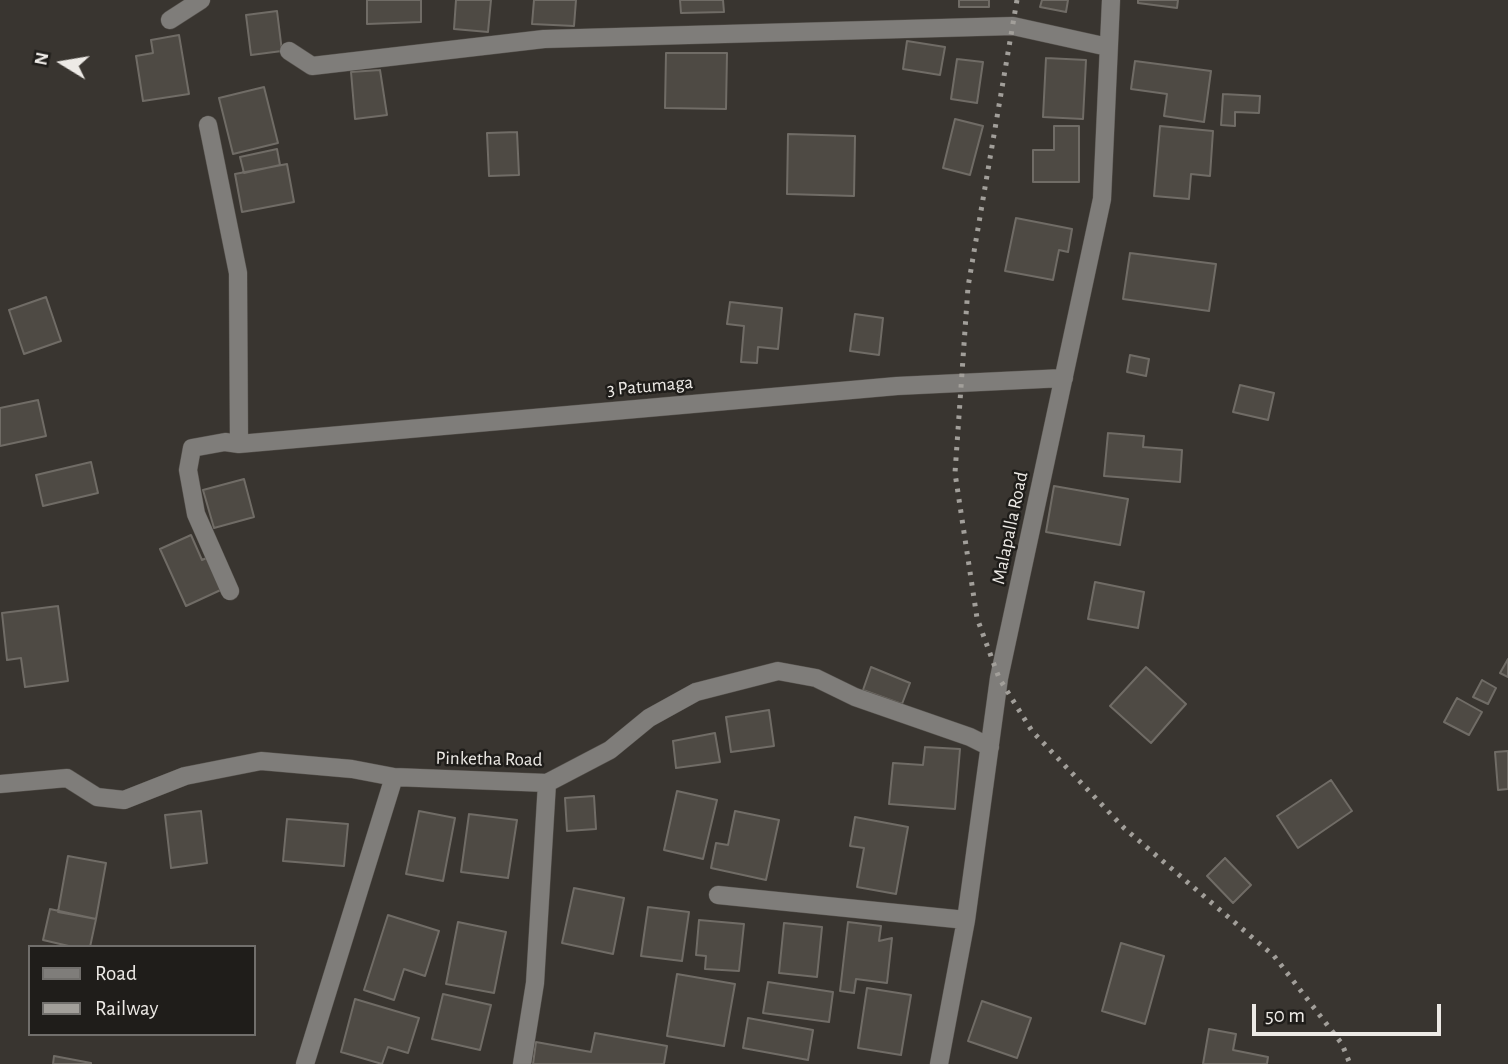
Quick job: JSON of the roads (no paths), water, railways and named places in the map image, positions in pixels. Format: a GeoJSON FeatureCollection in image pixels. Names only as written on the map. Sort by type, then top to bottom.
{"type":"FeatureCollection","features":[{"type":"Feature","properties":{"kind":"street"},"geometry":{"type":"LineString","coordinates":[[170,20],[201,0]]}},
{"type":"Feature","properties":{"kind":"street","name":"Malapalla Road"},"geometry":{"type":"LineString","coordinates":[[939,1064],[966,920],[999,678],[1102,199],[1111,0]]}},
{"type":"Feature","properties":{"kind":"street"},"geometry":{"type":"LineString","coordinates":[[289,51],[312,66],[544,39],[1013,26],[1108,47]]}},
{"type":"Feature","properties":{"kind":"street"},"geometry":{"type":"LineString","coordinates":[[208,125],[238,273],[239,444]]}},
{"type":"Feature","properties":{"kind":"street","name":"3 Patumaga"},"geometry":{"type":"LineString","coordinates":[[230,591],[196,514],[188,470],[192,448],[225,442],[239,444],[883,387],[1065,378]]}},
{"type":"Feature","properties":{"kind":"street","name":"Pinketha Road"},"geometry":{"type":"LineString","coordinates":[[0,784],[67,778],[97,797],[124,800],[185,776],[261,761],[352,769],[394,777],[547,783],[610,750],[649,718],[696,692],[778,671],[816,678],[855,697],[970,737],[990,747]]}},
{"type":"Feature","properties":{"kind":"street"},"geometry":{"type":"LineString","coordinates":[[305,1064],[394,777]]}},
{"type":"Feature","properties":{"kind":"street"},"geometry":{"type":"LineString","coordinates":[[522,1064],[535,983],[547,783]]}},
{"type":"Feature","properties":{"kind":"street"},"geometry":{"type":"LineString","coordinates":[[718,895],[966,920]]}},
{"type":"Feature","properties":{"kind":"railway"},"geometry":{"type":"LineString","coordinates":[[1017,0],[968,287],[955,473],[977,618],[999,678],[1032,731],[1124,828],[1274,956],[1342,1044],[1350,1064]]}}]}
